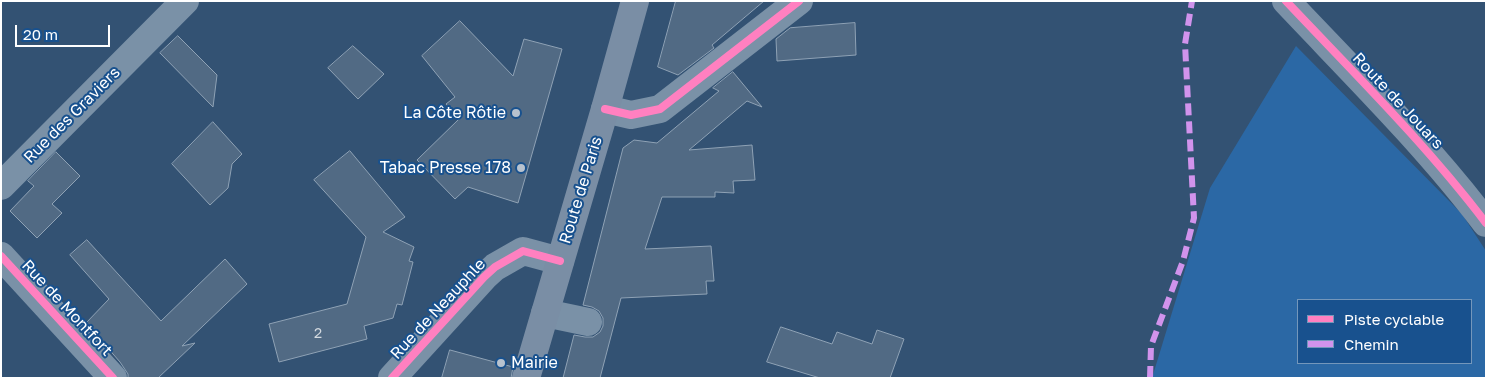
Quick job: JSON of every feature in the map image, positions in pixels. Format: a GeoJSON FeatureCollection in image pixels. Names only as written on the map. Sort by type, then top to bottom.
{"type":"FeatureCollection","features":[{"type":"Feature","properties":{"kind":"main road","name":"Route de Paris"},"geometry":{"type":"LineString","coordinates":[[526,378],[635,1]]}},
{"type":"Feature","properties":{"kind":"street","name":"Rue des Graviers"},"geometry":{"type":"LineString","coordinates":[[1,186],[185,1]]}},
{"type":"Feature","properties":{"kind":"street"},"geometry":{"type":"LineString","coordinates":[[605,109],[631,115],[660,108],[799,1]]}},
{"type":"Feature","properties":{"kind":"street","name":"Route de Jouars"},"geometry":{"type":"LineString","coordinates":[[1286,1],[1398,119],[1464,194],[1486,223]]}},
{"type":"Feature","properties":{"kind":"street","name":"Rue de Neauphle"},"geometry":{"type":"LineString","coordinates":[[392,378],[495,267],[523,251],[560,261]]}},
{"type":"Feature","properties":{"kind":"street","name":"Rue de Montfort"},"geometry":{"type":"LineString","coordinates":[[1,256],[113,378]]}},
{"type":"Feature","properties":{"kind":"street"},"geometry":{"type":"LineString","coordinates":[[545,313],[588,322]]}},
{"type":"Feature","properties":{"kind":"shaded area"},"geometry":{"type":"Polygon","coordinates":[[[1296,46],[1462,214],[1486,251],[1486,378],[1152,378],[1210,188],[1296,46]]]}},
{"type":"Feature","properties":{"kind":"building"},"geometry":{"type":"Polygon","coordinates":[[[676,1],[764,1],[712,45],[714,48],[678,75],[658,67],[676,1]]]}},
{"type":"Feature","properties":{"kind":"building"},"geometry":{"type":"Polygon","coordinates":[[[460,21],[513,76],[524,39],[562,49],[518,203],[468,187],[455,199],[417,160],[459,119],[446,104],[455,97],[422,56],[460,21]]]}},
{"type":"Feature","properties":{"kind":"building"},"geometry":{"type":"Polygon","coordinates":[[[855,23],[856,55],[777,61],[776,39],[790,28],[855,23]]]}},
{"type":"Feature","properties":{"kind":"building"},"geometry":{"type":"Polygon","coordinates":[[[178,36],[217,75],[213,107],[160,53],[178,36]]]}},
{"type":"Feature","properties":{"kind":"building"},"geometry":{"type":"Polygon","coordinates":[[[353,46],[384,74],[358,99],[328,68],[353,46]]]}},
{"type":"Feature","properties":{"kind":"building"},"geometry":{"type":"Polygon","coordinates":[[[733,72],[762,107],[747,101],[689,150],[752,145],[755,180],[733,181],[734,193],[715,192],[715,197],[662,197],[645,249],[711,246],[714,281],[706,281],[707,294],[621,298],[600,378],[563,378],[574,335],[593,337],[600,332],[603,326],[603,318],[599,311],[583,305],[623,148],[634,140],[657,143],[719,91],[713,88],[733,72]]]}},
{"type":"Feature","properties":{"kind":"building"},"geometry":{"type":"Polygon","coordinates":[[[213,122],[242,154],[232,164],[228,188],[210,205],[172,164],[213,122]]]}},
{"type":"Feature","properties":{"kind":"building"},"geometry":{"type":"Polygon","coordinates":[[[350,151],[405,217],[383,232],[414,247],[409,261],[413,262],[402,305],[397,304],[393,318],[364,326],[367,339],[279,362],[269,324],[347,304],[366,237],[314,180],[350,151]]]}},
{"type":"Feature","properties":{"kind":"building"},"geometry":{"type":"Polygon","coordinates":[[[56,152],[80,176],[52,204],[62,213],[37,238],[10,211],[34,186],[28,181],[56,152]]]}},
{"type":"Feature","properties":{"kind":"building"},"geometry":{"type":"Polygon","coordinates":[[[87,240],[161,321],[225,259],[247,284],[182,346],[195,343],[158,378],[128,378],[128,374],[120,362],[86,323],[109,299],[70,255],[87,240]]]}},
{"type":"Feature","properties":{"kind":"building"},"geometry":{"type":"Polygon","coordinates":[[[781,327],[832,344],[837,332],[872,344],[877,330],[904,339],[890,378],[820,378],[767,362],[781,327]]]}},
{"type":"Feature","properties":{"kind":"building"},"geometry":{"type":"Polygon","coordinates":[[[450,350],[513,367],[511,378],[442,378],[450,350]]]}},
{"type":"Feature","properties":{"kind":"marked path"},"geometry":{"type":"LineString","coordinates":[[1150,378],[1151,346],[1183,261],[1194,218],[1185,44],[1192,1]]}},
{"type":"Feature","properties":{"kind":"cycle path"},"geometry":{"type":"LineString","coordinates":[[605,109],[631,115],[660,109],[799,1]]}},
{"type":"Feature","properties":{"kind":"cycle path"},"geometry":{"type":"LineString","coordinates":[[1286,1],[1414,137],[1486,223]]}},
{"type":"Feature","properties":{"kind":"cycle path"},"geometry":{"type":"LineString","coordinates":[[392,378],[495,267],[523,251],[560,261]]}},
{"type":"Feature","properties":{"kind":"cycle path"},"geometry":{"type":"LineString","coordinates":[[1,256],[113,378]]}},
{"type":"Feature","properties":{"kind":"place","name":"La Côte Rôtie"},"geometry":{"type":"Point","coordinates":[516,113]}},
{"type":"Feature","properties":{"kind":"place","name":"Tabac Presse 178"},"geometry":{"type":"Point","coordinates":[521,168]}},
{"type":"Feature","properties":{"kind":"place","name":"Mairie"},"geometry":{"type":"Point","coordinates":[501,363]}}]}
